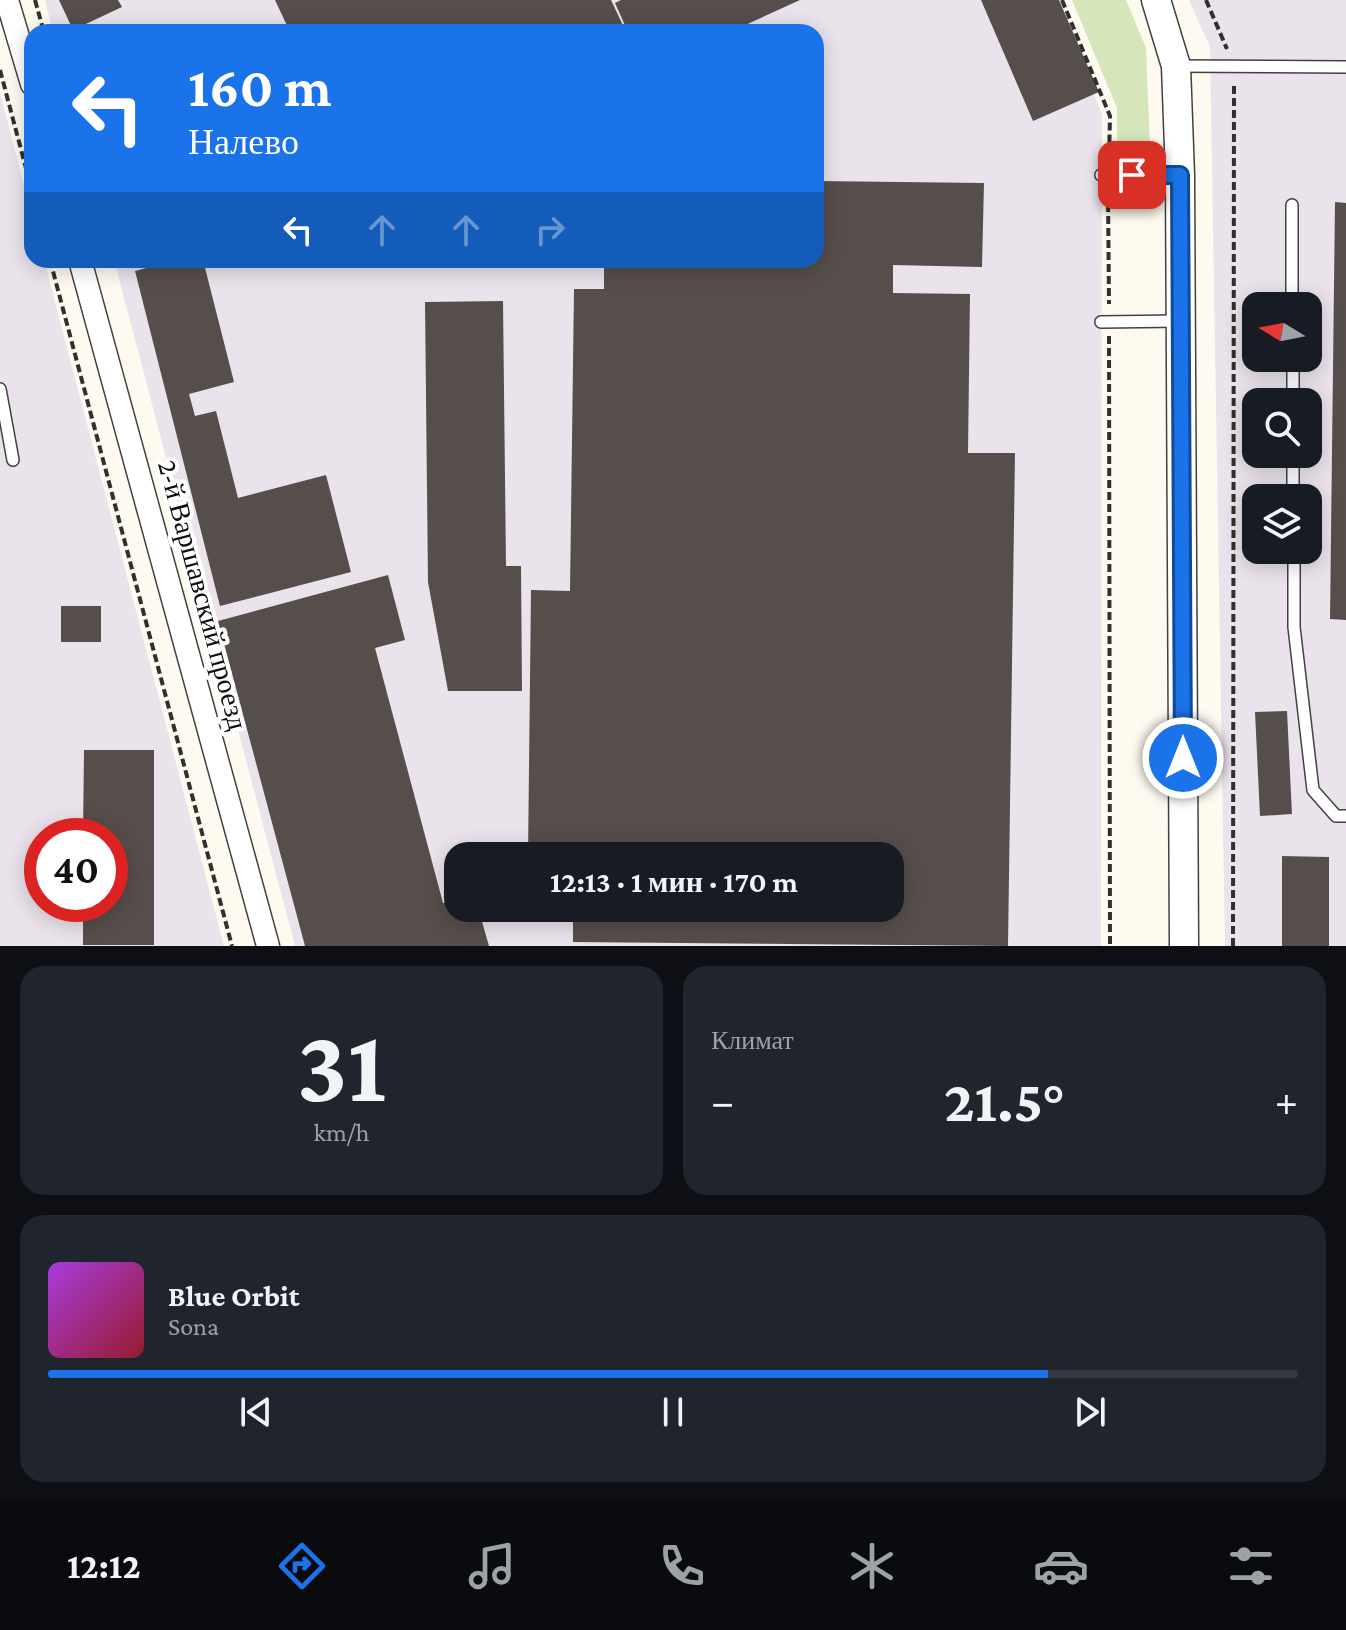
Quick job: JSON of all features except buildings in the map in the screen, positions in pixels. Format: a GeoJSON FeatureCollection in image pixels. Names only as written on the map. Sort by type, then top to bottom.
{"type":"FeatureCollection","features":[{"type":"Feature","properties":{"kind":"street"},"geometry":{"type":"LineString","coordinates":[[7,0],[24,57]]}},
{"type":"Feature","properties":{"kind":"street"},"geometry":{"type":"LineString","coordinates":[[1156,0],[1176,66],[1180,175],[1184,946]]}},
{"type":"Feature","properties":{"kind":"street","name":"2-й Варшавский проезд"},"geometry":{"type":"LineString","coordinates":[[82,268],[268,946]]}},
{"type":"Feature","properties":{"kind":"lane"},"geometry":{"type":"LineString","coordinates":[[1176,66],[1346,67]]}},
{"type":"Feature","properties":{"kind":"lane"},"geometry":{"type":"LineString","coordinates":[[1105,175],[1180,175]]}},
{"type":"Feature","properties":{"kind":"lane"},"geometry":{"type":"LineString","coordinates":[[1292,205],[1292,292]]}},
{"type":"Feature","properties":{"kind":"lane"},"geometry":{"type":"LineString","coordinates":[[1105,322],[1181,321]]}},
{"type":"Feature","properties":{"kind":"lane"},"geometry":{"type":"LineString","coordinates":[[0,389],[13,460]]}},
{"type":"Feature","properties":{"kind":"lane"},"geometry":{"type":"LineString","coordinates":[[1294,564],[1294,627],[1313,790],[1336,816],[1346,816]]}},
{"type":"Feature","properties":{"kind":"path"},"geometry":{"type":"LineString","coordinates":[[35,0],[42,24]]}},
{"type":"Feature","properties":{"kind":"path"},"geometry":{"type":"LineString","coordinates":[[1062,0],[1110,116],[1105,175],[1110,946]]}},
{"type":"Feature","properties":{"kind":"path"},"geometry":{"type":"LineString","coordinates":[[1206,0],[1234,66],[1233,946]]}},
{"type":"Feature","properties":{"kind":"path"},"geometry":{"type":"LineString","coordinates":[[0,70],[24,161]]}},
{"type":"Feature","properties":{"kind":"path"},"geometry":{"type":"LineString","coordinates":[[52,268],[232,946]]}},
{"type":"Feature","properties":{"kind":"shaded area"},"geometry":{"type":"Polygon","coordinates":[[[45,0],[1055,0],[1102,114],[1101,946],[295,946],[116,268],[824,268],[824,24],[51,24],[45,0]]]}},
{"type":"Feature","properties":{"kind":"shaded area"},"geometry":{"type":"Polygon","coordinates":[[[1189,0],[1346,0],[1346,946],[1225,946],[1210,47],[1189,0]]]}},
{"type":"Feature","properties":{"kind":"shaded area"},"geometry":{"type":"Polygon","coordinates":[[[0,93],[24,184],[24,268],[46,268],[224,946],[0,946],[0,93]]]}},
{"type":"Feature","properties":{"kind":"green space"},"geometry":{"type":"Polygon","coordinates":[[[1072,0],[1126,0],[1146,48],[1150,147],[1136,156],[1117,161],[1117,108],[1072,0]]]}},
{"type":"Feature","properties":{"kind":"route"},"geometry":{"type":"LineString","coordinates":[[1132,175],[1180,175],[1183,758]]}}]}
